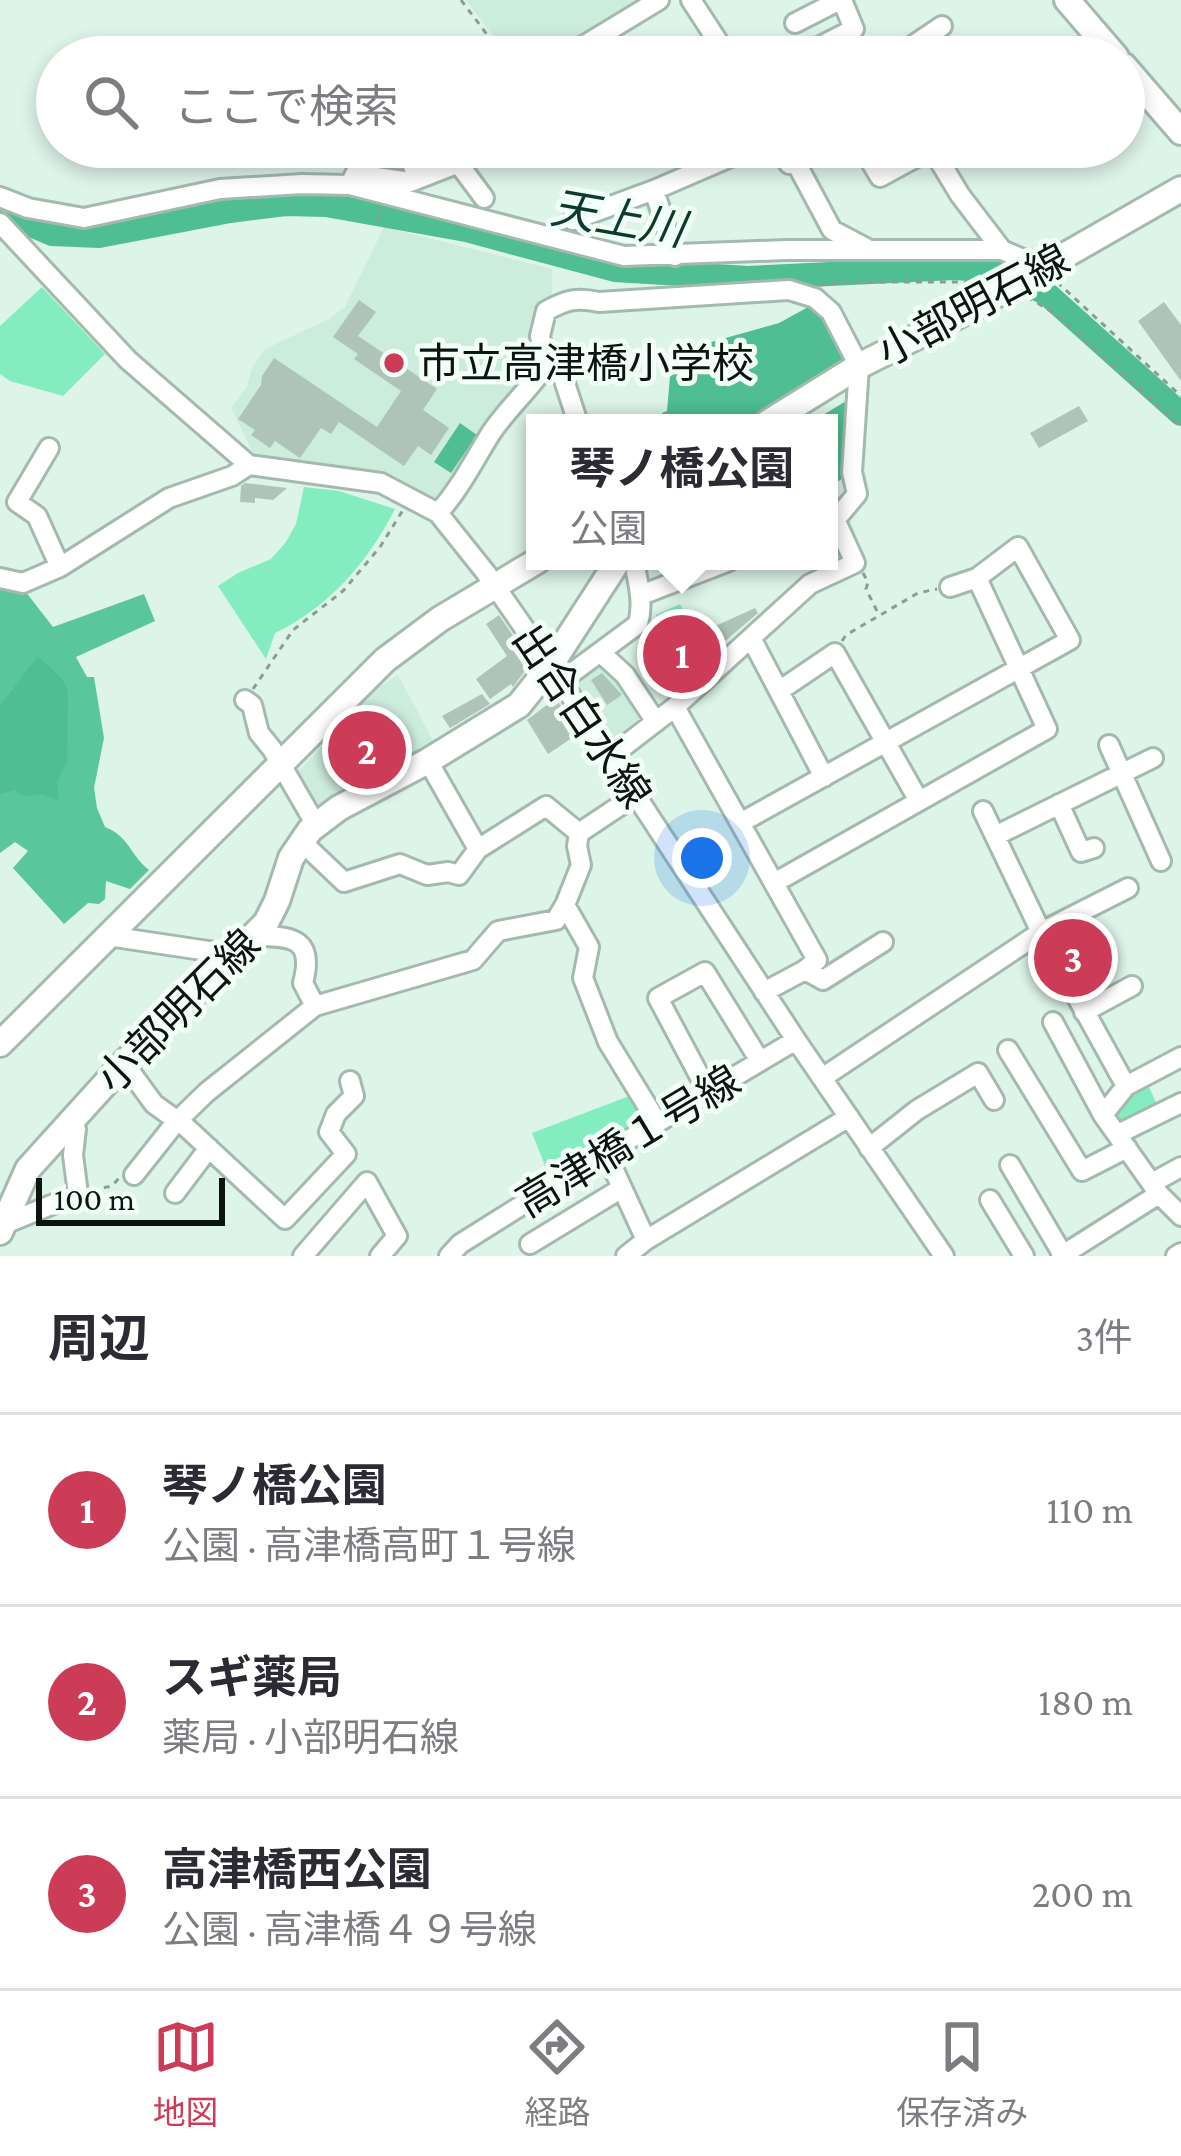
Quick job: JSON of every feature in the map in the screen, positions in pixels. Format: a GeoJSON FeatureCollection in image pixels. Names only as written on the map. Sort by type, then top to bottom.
{"type":"FeatureCollection","features":[{"type":"Feature","properties":{"kind":"main road"},"geometry":{"type":"LineString","coordinates":[[1067,0],[1098,36]]}},
{"type":"Feature","properties":{"kind":"main road"},"geometry":{"type":"LineString","coordinates":[[1145,90],[1181,132]]}},
{"type":"Feature","properties":{"kind":"main road","name":"小部明石線"},"geometry":{"type":"LineString","coordinates":[[788,414],[859,366],[1181,190]]}},
{"type":"Feature","properties":{"kind":"main road"},"geometry":{"type":"LineString","coordinates":[[0,1044],[408,640],[526,568]]}},
{"type":"Feature","properties":{"kind":"main road"},"geometry":{"type":"LineString","coordinates":[[309,834],[339,808],[519,705],[555,674],[613,570]]}},
{"type":"Feature","properties":{"kind":"main road","name":"小部明石線"},"geometry":{"type":"LineString","coordinates":[[1,1228],[28,1169],[124,1064],[266,923],[291,858],[309,834]]}},
{"type":"Feature","properties":{"kind":"street"},"geometry":{"type":"LineString","coordinates":[[600,36],[659,0]]}},
{"type":"Feature","properties":{"kind":"street"},"geometry":{"type":"LineString","coordinates":[[691,0],[714,36]]}},
{"type":"Feature","properties":{"kind":"street"},"geometry":{"type":"LineString","coordinates":[[796,23],[841,0],[854,28],[839,36]]}},
{"type":"Feature","properties":{"kind":"street"},"geometry":{"type":"LineString","coordinates":[[927,36],[942,26]]}},
{"type":"Feature","properties":{"kind":"street"},"geometry":{"type":"LineString","coordinates":[[414,168],[418,178]]}},
{"type":"Feature","properties":{"kind":"street"},"geometry":{"type":"LineString","coordinates":[[350,185],[355,174],[410,182],[440,168]]}},
{"type":"Feature","properties":{"kind":"street"},"geometry":{"type":"LineString","coordinates":[[471,168],[484,198]]}},
{"type":"Feature","properties":{"kind":"street"},"geometry":{"type":"LineString","coordinates":[[573,220],[705,168]]}},
{"type":"Feature","properties":{"kind":"street"},"geometry":{"type":"LineString","coordinates":[[802,168],[832,230],[870,250]]}},
{"type":"Feature","properties":{"kind":"street"},"geometry":{"type":"LineString","coordinates":[[944,168],[1002,250]]}},
{"type":"Feature","properties":{"kind":"street"},"geometry":{"type":"LineString","coordinates":[[0,197],[28,208],[84,218],[220,189],[350,185],[624,256],[1002,250],[1043,268]]}},
{"type":"Feature","properties":{"kind":"street"},"geometry":{"type":"LineString","coordinates":[[654,190],[675,256]]}},
{"type":"Feature","properties":{"kind":"street"},"geometry":{"type":"LineString","coordinates":[[0,223],[128,360],[249,465],[232,476],[169,498],[60,567],[23,583],[0,578]]}},
{"type":"Feature","properties":{"kind":"street"},"geometry":{"type":"LineString","coordinates":[[786,250],[789,290]]}},
{"type":"Feature","properties":{"kind":"street"},"geometry":{"type":"LineString","coordinates":[[575,414],[562,377],[546,365],[540,336],[546,311],[567,300],[789,290],[815,298],[831,312],[859,366],[852,472],[856,494],[838,510]]}},
{"type":"Feature","properties":{"kind":"street"},"geometry":{"type":"LineString","coordinates":[[438,513],[491,434],[546,365]]}},
{"type":"Feature","properties":{"kind":"street"},"geometry":{"type":"LineString","coordinates":[[49,448],[16,502],[37,516],[60,567]]}},
{"type":"Feature","properties":{"kind":"street","name":"出合白水線"},"geometry":{"type":"LineString","coordinates":[[249,465],[381,483],[438,513],[555,674],[944,1256]]}},
{"type":"Feature","properties":{"kind":"street"},"geometry":{"type":"LineString","coordinates":[[610,757],[675,707],[810,584],[855,563],[838,530]]}},
{"type":"Feature","properties":{"kind":"street"},"geometry":{"type":"LineString","coordinates":[[740,823],[1070,640],[1023,542],[977,578],[950,587]]}},
{"type":"Feature","properties":{"kind":"street"},"geometry":{"type":"LineString","coordinates":[[555,674],[601,653],[638,624],[641,596],[636,570]]}},
{"type":"Feature","properties":{"kind":"street"},"geometry":{"type":"LineString","coordinates":[[641,596],[706,570]]}},
{"type":"Feature","properties":{"kind":"street"},"geometry":{"type":"LineString","coordinates":[[774,884],[1047,729],[977,578]]}},
{"type":"Feature","properties":{"kind":"street"},"geometry":{"type":"LineString","coordinates":[[751,638],[824,777]]}},
{"type":"Feature","properties":{"kind":"street"},"geometry":{"type":"LineString","coordinates":[[601,653],[625,675],[656,722]]}},
{"type":"Feature","properties":{"kind":"street"},"geometry":{"type":"LineString","coordinates":[[779,691],[835,653],[920,801]]}},
{"type":"Feature","properties":{"kind":"street"},"geometry":{"type":"LineString","coordinates":[[244,700],[252,706],[260,733],[280,764],[309,834],[344,882],[400,864],[427,875],[460,874],[478,849],[546,806],[579,833]]}},
{"type":"Feature","properties":{"kind":"street"},"geometry":{"type":"LineString","coordinates":[[675,707],[817,960],[764,992]]}},
{"type":"Feature","properties":{"kind":"street"},"geometry":{"type":"LineString","coordinates":[[1109,746],[1161,861]]}},
{"type":"Feature","properties":{"kind":"street"},"geometry":{"type":"LineString","coordinates":[[995,836],[1153,758]]}},
{"type":"Feature","properties":{"kind":"street"},"geometry":{"type":"LineString","coordinates":[[428,761],[478,849]]}},
{"type":"Feature","properties":{"kind":"street"},"geometry":{"type":"LineString","coordinates":[[134,1175],[207,1092],[315,1006],[473,960],[498,931],[556,920],[581,865],[579,833],[636,795]]}},
{"type":"Feature","properties":{"kind":"street"},"geometry":{"type":"LineString","coordinates":[[1059,804],[1081,852],[1094,848]]}},
{"type":"Feature","properties":{"kind":"street"},"geometry":{"type":"LineString","coordinates":[[983,811],[1126,1087]]}},
{"type":"Feature","properties":{"kind":"street"},"geometry":{"type":"LineString","coordinates":[[822,1078],[1042,932],[1128,888]]}},
{"type":"Feature","properties":{"kind":"street"},"geometry":{"type":"LineString","coordinates":[[565,905],[590,947],[584,978],[608,1042],[657,1122]]}},
{"type":"Feature","properties":{"kind":"street"},"geometry":{"type":"LineString","coordinates":[[108,936],[235,955]]}},
{"type":"Feature","properties":{"kind":"street"},"geometry":{"type":"LineString","coordinates":[[253,936],[287,936],[306,952],[303,983],[315,1006]]}},
{"type":"Feature","properties":{"kind":"street"},"geometry":{"type":"LineString","coordinates":[[805,970],[823,980],[883,942]]}},
{"type":"Feature","properties":{"kind":"street"},"geometry":{"type":"LineString","coordinates":[[708,1092],[658,998],[705,972],[760,1061]]}},
{"type":"Feature","properties":{"kind":"street"},"geometry":{"type":"LineString","coordinates":[[1084,1012],[1132,986]]}},
{"type":"Feature","properties":{"kind":"street"},"geometry":{"type":"LineString","coordinates":[[1053,1022],[1103,1115],[1181,1216]]}},
{"type":"Feature","properties":{"kind":"street","name":"高津橋１号線"},"geometry":{"type":"LineString","coordinates":[[455,1250],[796,1040]]}},
{"type":"Feature","properties":{"kind":"street"},"geometry":{"type":"LineString","coordinates":[[1008,1050],[1082,1171],[1181,1102]]}},
{"type":"Feature","properties":{"kind":"street"},"geometry":{"type":"LineString","coordinates":[[1103,1115],[1126,1087],[1181,1057]]}},
{"type":"Feature","properties":{"kind":"street"},"geometry":{"type":"LineString","coordinates":[[124,1064],[154,1104],[285,1219],[346,1154],[329,1132],[336,1114],[355,1096],[350,1082]]}},
{"type":"Feature","properties":{"kind":"street"},"geometry":{"type":"LineString","coordinates":[[869,1148],[917,1110],[978,1073],[994,1100]]}},
{"type":"Feature","properties":{"kind":"street"},"geometry":{"type":"LineString","coordinates":[[626,1256],[849,1117]]}},
{"type":"Feature","properties":{"kind":"street"},"geometry":{"type":"LineString","coordinates":[[1,1228],[78,1194],[73,1155],[76,1129],[70,1122]]}},
{"type":"Feature","properties":{"kind":"street"},"geometry":{"type":"LineString","coordinates":[[175,1193],[209,1148]]}},
{"type":"Feature","properties":{"kind":"street"},"geometry":{"type":"LineString","coordinates":[[606,1153],[646,1240]]}},
{"type":"Feature","properties":{"kind":"street"},"geometry":{"type":"LineString","coordinates":[[1010,1165],[1062,1256],[1181,1167]]}},
{"type":"Feature","properties":{"kind":"street"},"geometry":{"type":"LineString","coordinates":[[303,1256],[367,1181],[397,1236],[380,1256]]}},
{"type":"Feature","properties":{"kind":"street"},"geometry":{"type":"LineString","coordinates":[[530,1244],[622,1188]]}},
{"type":"Feature","properties":{"kind":"street"},"geometry":{"type":"LineString","coordinates":[[990,1200],[1024,1256]]}},
{"type":"Feature","properties":{"kind":"path"},"geometry":{"type":"LineString","coordinates":[[461,0],[488,36]]}},
{"type":"Feature","properties":{"kind":"path"},"geometry":{"type":"LineString","coordinates":[[854,28],[856,34],[863,30],[866,36]]}},
{"type":"Feature","properties":{"kind":"path"},"geometry":{"type":"LineString","coordinates":[[1043,268],[1181,396]]}},
{"type":"Feature","properties":{"kind":"path"},"geometry":{"type":"LineString","coordinates":[[789,290],[867,282],[983,282],[1010,287],[1056,314],[1181,427]]}},
{"type":"Feature","properties":{"kind":"path"},"geometry":{"type":"LineString","coordinates":[[244,700],[292,630],[343,591],[380,547],[411,497]]}},
{"type":"Feature","properties":{"kind":"path"},"geometry":{"type":"LineString","coordinates":[[855,563],[868,582],[866,589],[879,615]]}},
{"type":"Feature","properties":{"kind":"path"},"geometry":{"type":"LineString","coordinates":[[835,653],[846,634],[917,593],[950,587]]}},
{"type":"Feature","properties":{"kind":"shaded area"},"geometry":{"type":"Polygon","coordinates":[[[466,0],[645,0],[584,36],[493,36],[466,0]]]}},
{"type":"Feature","properties":{"kind":"shaded area","name":"市立高津橋小学校"},"geometry":{"type":"Polygon","coordinates":[[[384,227],[552,269],[552,295],[536,307],[529,326],[535,356],[532,373],[501,406],[438,501],[415,488],[367,474],[267,459],[252,451],[231,408],[265,349],[345,307],[384,227]]]}},
{"type":"Feature","properties":{"kind":"shaded area"},"geometry":{"type":"Polygon","coordinates":[[[42,287],[105,354],[63,396],[0,374],[0,326],[42,287]]]}},
{"type":"Feature","properties":{"kind":"shaded area"},"geometry":{"type":"Polygon","coordinates":[[[810,306],[829,322],[849,356],[756,414],[663,414],[667,411],[672,353],[779,323],[810,306]]]}},
{"type":"Feature","properties":{"kind":"shaded area"},"geometry":{"type":"Polygon","coordinates":[[[851,398],[847,475],[838,482],[838,414],[825,414],[851,398]]]}},
{"type":"Feature","properties":{"kind":"shaded area"},"geometry":{"type":"Polygon","coordinates":[[[460,423],[477,435],[451,473],[434,462],[460,423]]]}},
{"type":"Feature","properties":{"kind":"shaded area"},"geometry":{"type":"Polygon","coordinates":[[[304,487],[339,491],[395,509],[345,581],[313,610],[275,633],[266,659],[218,586],[271,559],[286,542],[296,524],[304,487]]]}},
{"type":"Feature","properties":{"kind":"shaded area"},"geometry":{"type":"Polygon","coordinates":[[[0,590],[25,591],[53,627],[144,594],[155,621],[76,657],[87,677],[94,677],[104,738],[94,788],[97,808],[105,827],[120,836],[149,870],[130,889],[106,881],[105,899],[88,903],[64,924],[13,868],[28,851],[15,842],[0,853],[0,590]]]}},
{"type":"Feature","properties":{"kind":"shaded area"},"geometry":{"type":"Polygon","coordinates":[[[680,604],[712,664],[672,701],[645,662],[670,647],[656,615],[680,604]]]}},
{"type":"Feature","properties":{"kind":"shaded area"},"geometry":{"type":"Polygon","coordinates":[[[38,656],[63,680],[68,692],[67,760],[57,783],[59,801],[42,794],[24,796],[15,790],[0,794],[0,706],[38,656]]]}},
{"type":"Feature","properties":{"kind":"shaded area"},"geometry":{"type":"Polygon","coordinates":[[[596,659],[616,675],[649,723],[618,746],[608,743],[568,680],[596,659]]]}},
{"type":"Feature","properties":{"kind":"shaded area"},"geometry":{"type":"Polygon","coordinates":[[[398,675],[436,746],[315,817],[290,780],[377,688],[398,675]]]}},
{"type":"Feature","properties":{"kind":"shaded area"},"geometry":{"type":"Polygon","coordinates":[[[1069,925],[1093,976],[1077,984],[1053,933],[1069,925]]]}},
{"type":"Feature","properties":{"kind":"shaded area"},"geometry":{"type":"Polygon","coordinates":[[[1149,1087],[1158,1107],[1122,1123],[1116,1119],[1116,1111],[1132,1094],[1149,1087]]]}},
{"type":"Feature","properties":{"kind":"shaded area"},"geometry":{"type":"Polygon","coordinates":[[[632,1095],[646,1116],[548,1173],[532,1133],[632,1095]]]}},
{"type":"Feature","properties":{"kind":"building"},"geometry":{"type":"Polygon","coordinates":[[[359,300],[376,312],[358,336],[437,389],[423,410],[449,428],[431,455],[418,446],[404,466],[339,422],[331,434],[321,428],[300,458],[275,441],[270,448],[251,435],[255,430],[238,419],[274,358],[377,427],[401,391],[354,359],[358,354],[333,337],[359,300]]]}},
{"type":"Feature","properties":{"kind":"building"},"geometry":{"type":"Polygon","coordinates":[[[1164,302],[1181,325],[1181,381],[1138,321],[1164,302]]]}},
{"type":"Feature","properties":{"kind":"building"},"geometry":{"type":"Polygon","coordinates":[[[1079,406],[1088,421],[1039,448],[1030,433],[1079,406]]]}},
{"type":"Feature","properties":{"kind":"building"},"geometry":{"type":"Polygon","coordinates":[[[245,483],[287,488],[273,500],[240,502],[245,483]]]}},
{"type":"Feature","properties":{"kind":"building"},"geometry":{"type":"Polygon","coordinates":[[[755,608],[758,613],[710,654],[700,633],[755,608]]]}},
{"type":"Feature","properties":{"kind":"building"},"geometry":{"type":"Polygon","coordinates":[[[499,615],[530,664],[513,687],[490,699],[476,679],[507,656],[486,624],[499,615]]]}},
{"type":"Feature","properties":{"kind":"building"},"geometry":{"type":"Polygon","coordinates":[[[602,673],[622,695],[607,705],[591,680],[602,673]]]}},
{"type":"Feature","properties":{"kind":"building"},"geometry":{"type":"Polygon","coordinates":[[[482,694],[490,704],[450,728],[442,716],[482,694]]]}},
{"type":"Feature","properties":{"kind":"building"},"geometry":{"type":"Polygon","coordinates":[[[556,698],[567,715],[560,719],[572,738],[548,754],[527,720],[556,698]]]}},
{"type":"Feature","properties":{"kind":"building"},"geometry":{"type":"Polygon","coordinates":[[[384,709],[393,713],[401,727],[396,730],[408,751],[348,782],[337,762],[330,765],[321,748],[384,709]]]}},
{"type":"Feature","properties":{"kind":"waterway","name":"天上川"},"geometry":{"type":"LineString","coordinates":[[0,212],[52,234],[99,236],[230,211],[326,205],[466,230],[615,270],[748,278],[955,268],[1002,271],[1047,294],[1181,414]]}},
{"type":"Feature","properties":{"kind":"place","name":"市立高津橋小学校"},"geometry":{"type":"Point","coordinates":[394,363]}},
{"type":"Feature","properties":{"kind":"place","name":"琴ノ橋公園"},"geometry":{"type":"Point","coordinates":[682,654]}},
{"type":"Feature","properties":{"kind":"place","name":"スギ薬局"},"geometry":{"type":"Point","coordinates":[367,750]}},
{"type":"Feature","properties":{"kind":"place","name":"高津橋西公園"},"geometry":{"type":"Point","coordinates":[1073,958]}}]}
